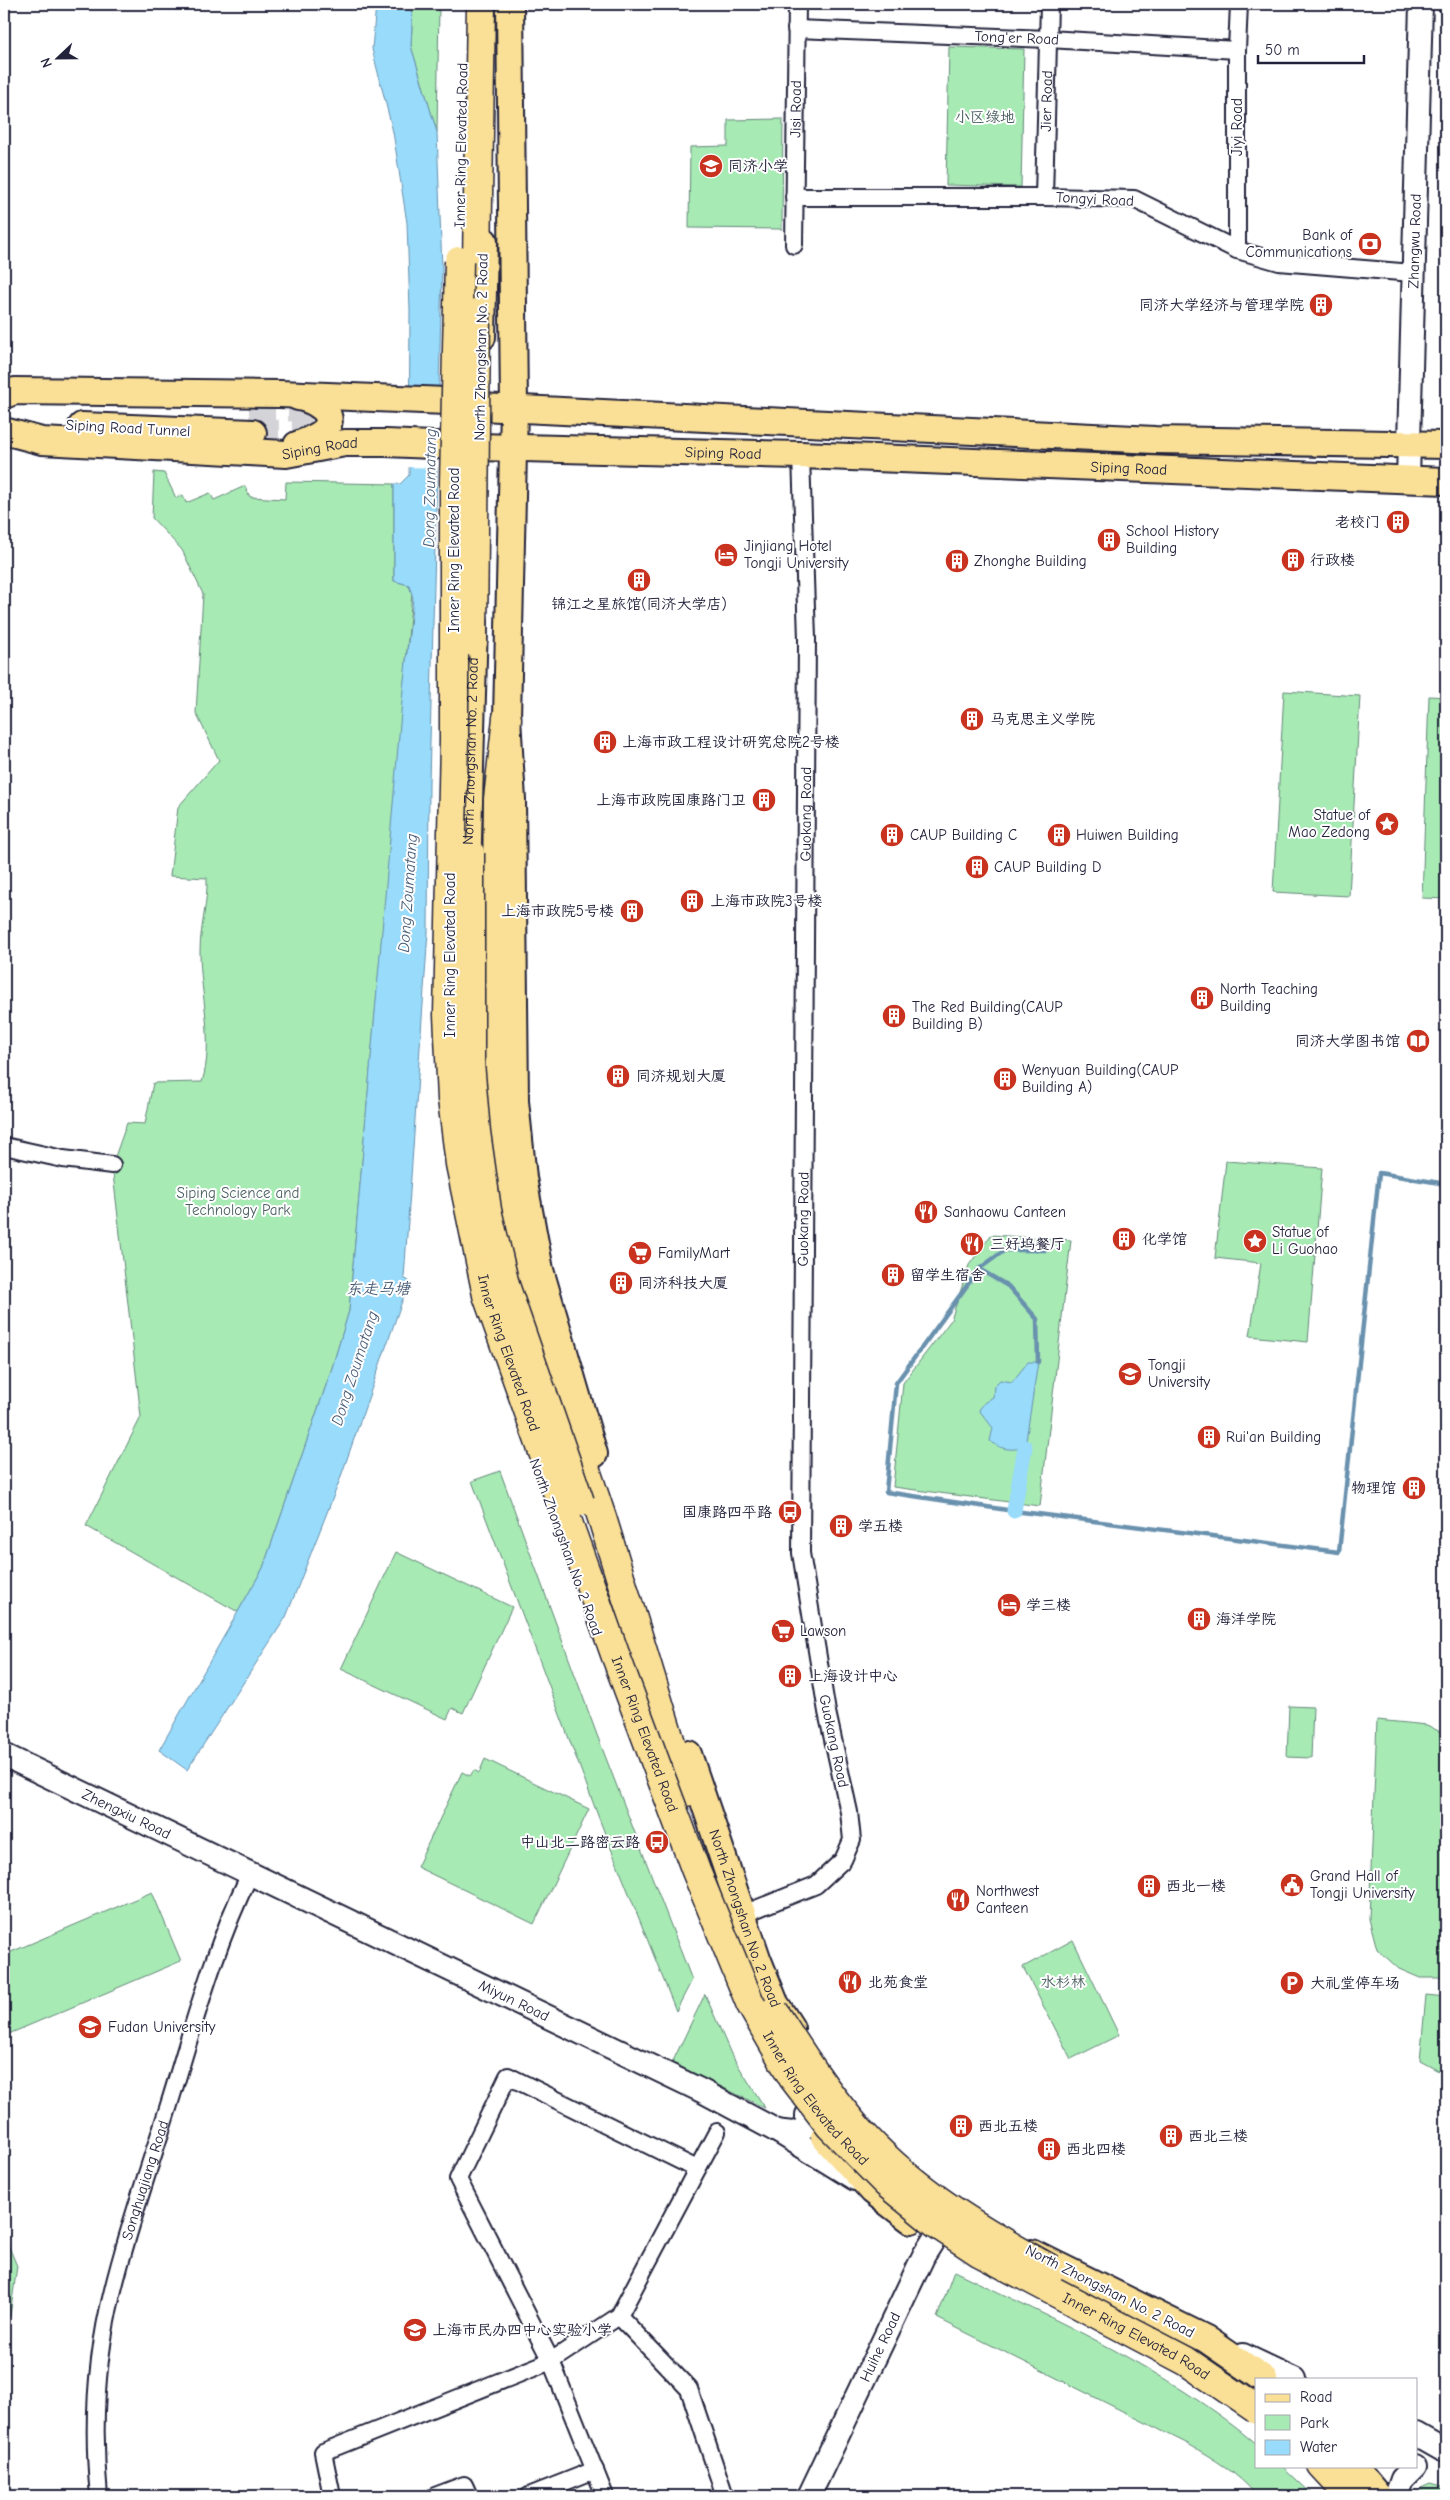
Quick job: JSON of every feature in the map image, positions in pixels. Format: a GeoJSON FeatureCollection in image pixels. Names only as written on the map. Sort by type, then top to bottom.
{"type":"FeatureCollection","features":[{"type":"Feature","properties":{"kind":"highway","name":"Inner Ring Elevated Road"},"geometry":{"type":"LineString","coordinates":[[464,4],[454,482],[454,740],[448,1015],[452,1099],[460,1164],[487,1295],[501,1339],[616,1654],[726,1946],[750,2003],[793,2078],[830,2126],[862,2161],[905,2200],[935,2223],[979,2252],[1186,2361],[1255,2408]]}},
{"type":"Feature","properties":{"kind":"highway","name":"Inner Ring Elevated Road"},"geometry":{"type":"LineString","coordinates":[[481,4],[469,1002],[476,1132],[487,1210],[505,1285],[594,1540],[710,1860],[771,2007],[816,2075],[853,2124],[896,2166],[928,2193],[984,2232],[1190,2343],[1255,2385]]}},
{"type":"Feature","properties":{"kind":"highway"},"geometry":{"type":"LineString","coordinates":[[507,718],[498,799],[495,1052],[499,1114],[515,1229],[544,1341],[603,1521],[686,1792]]}},
{"type":"Feature","properties":{"kind":"highway"},"geometry":{"type":"LineString","coordinates":[[1324,2468],[1350,2496]]}},
{"type":"Feature","properties":{"kind":"highway"},"geometry":{"type":"LineString","coordinates":[[1348,2468],[1372,2496]]}},
{"type":"Feature","properties":{"kind":"main road","name":"North Zhongshan No. 2 Road"},"geometry":{"type":"LineString","coordinates":[[490,4],[464,1061],[470,1190],[483,1286],[493,1334],[541,1479],[707,1928],[744,2011],[774,2064],[807,2115],[834,2149],[873,2191],[916,2224],[1185,2372],[1255,2422]]}},
{"type":"Feature","properties":{"kind":"main road","name":"North Zhongshan No. 2 Road"},"geometry":{"type":"LineString","coordinates":[[510,4],[514,408],[507,718],[512,800],[515,1101],[523,1178],[540,1270],[559,1341],[646,1626],[741,1914],[775,2003],[818,2070],[857,2119],[920,2176],[1031,2253],[1206,2339],[1263,2378]]}},
{"type":"Feature","properties":{"kind":"main road","name":"Siping Road"},"geometry":{"type":"LineString","coordinates":[[4,395],[15,391],[280,394],[446,401],[480,407],[1155,440],[1446,445]]}},
{"type":"Feature","properties":{"kind":"main road"},"geometry":{"type":"LineString","coordinates":[[270,453],[309,440],[326,428],[328,424],[326,414],[318,403],[280,394]]}},
{"type":"Feature","properties":{"kind":"main road","name":"Siping Road Tunnel"},"geometry":{"type":"LineString","coordinates":[[4,401],[18,404],[251,421],[38,424],[4,427]]}},
{"type":"Feature","properties":{"kind":"main road","name":"Siping Road"},"geometry":{"type":"LineString","coordinates":[[4,431],[42,441],[286,454],[345,443],[386,442],[445,446],[801,455],[1446,481]]}},
{"type":"Feature","properties":{"kind":"main road"},"geometry":{"type":"LineString","coordinates":[[1308,2468],[1335,2496]]}},
{"type":"Feature","properties":{"kind":"main road"},"geometry":{"type":"LineString","coordinates":[[1355,2468],[1378,2496]]}},
{"type":"Feature","properties":{"kind":"street","name":"Jisi Road"},"geometry":{"type":"LineString","coordinates":[[794,245],[797,4]]}},
{"type":"Feature","properties":{"kind":"street","name":"Jier Road"},"geometry":{"type":"LineString","coordinates":[[1044,197],[1049,4]]}},
{"type":"Feature","properties":{"kind":"street","name":"Jiyi Road"},"geometry":{"type":"LineString","coordinates":[[1237,250],[1237,50],[1239,4]]}},
{"type":"Feature","properties":{"kind":"street","name":"Zhangwu Road"},"geometry":{"type":"LineString","coordinates":[[1408,479],[1421,4]]}},
{"type":"Feature","properties":{"kind":"street","name":"Tong'er Road"},"geometry":{"type":"LineString","coordinates":[[796,30],[1048,39],[1237,50]]}},
{"type":"Feature","properties":{"kind":"street","name":"Tongyi Road"},"geometry":{"type":"LineString","coordinates":[[794,197],[1134,199],[1237,250],[1279,262],[1413,274]]}},
{"type":"Feature","properties":{"kind":"street","name":"Guokang Road"},"geometry":{"type":"LineString","coordinates":[[741,1914],[816,1886],[843,1860],[852,1840],[849,1812],[827,1712],[800,1553],[807,639],[801,455]]}},
{"type":"Feature","properties":{"kind":"street"},"geometry":{"type":"LineString","coordinates":[[4,1146],[63,1159],[112,1165]]}},
{"type":"Feature","properties":{"kind":"street","name":"Zhengxiu Road"},"geometry":{"type":"LineString","coordinates":[[4,1755],[250,1874]]}},
{"type":"Feature","properties":{"kind":"street","name":"Miyun Road"},"geometry":{"type":"LineString","coordinates":[[250,1874],[702,2091],[777,2131],[873,2191]]}},
{"type":"Feature","properties":{"kind":"street","name":"Songhuajiang Road"},"geometry":{"type":"LineString","coordinates":[[99,2496],[95,2457],[96,2403],[101,2349],[113,2290],[198,2009],[230,1916],[250,1874]]}},
{"type":"Feature","properties":{"kind":"street"},"geometry":{"type":"LineString","coordinates":[[605,2496],[551,2361],[458,2179],[508,2076],[697,2169]]}},
{"type":"Feature","properties":{"kind":"street","name":"Miyun Road"},"geometry":{"type":"LineString","coordinates":[[777,2131],[792,2134],[801,2132],[807,2126],[807,2115]]}},
{"type":"Feature","properties":{"kind":"street"},"geometry":{"type":"LineString","coordinates":[[332,2496],[323,2452],[551,2361],[619,2316],[717,2132]]}},
{"type":"Feature","properties":{"kind":"street","name":"Huihe Road"},"geometry":{"type":"LineString","coordinates":[[809,2496],[935,2235],[958,2204]]}},
{"type":"Feature","properties":{"kind":"street"},"geometry":{"type":"LineString","coordinates":[[619,2316],[689,2389],[725,2496]]}},
{"type":"Feature","properties":{"kind":"street"},"geometry":{"type":"LineString","coordinates":[[1206,2339],[1292,2378]]}},
{"type":"Feature","properties":{"kind":"street"},"geometry":{"type":"LineString","coordinates":[[1418,2435],[1446,2451]]}},
{"type":"Feature","properties":{"kind":"street"},"geometry":{"type":"LineString","coordinates":[[1418,2465],[1428,2460],[1446,2457]]}},
{"type":"Feature","properties":{"kind":"street"},"geometry":{"type":"LineString","coordinates":[[1396,2496],[1402,2479],[1414,2468]]}},
{"type":"Feature","properties":{"kind":"street"},"geometry":{"type":"LineString","coordinates":[[529,2496],[595,2470]]}},
{"type":"Feature","properties":{"kind":"street"},"geometry":{"type":"LineString","coordinates":[[435,2496],[464,2485],[469,2496]]}},
{"type":"Feature","properties":{"kind":"green space"},"geometry":{"type":"Polygon","coordinates":[[[413,4],[439,4],[437,132],[411,46],[413,4]]]}},
{"type":"Feature","properties":{"kind":"green space","name":"小区绿地"},"geometry":{"type":"Polygon","coordinates":[[[949,47],[1024,49],[1021,187],[946,185],[949,47]]]}},
{"type":"Feature","properties":{"kind":"green space"},"geometry":{"type":"Polygon","coordinates":[[[783,119],[782,229],[689,228],[690,147],[728,146],[728,120],[783,119]]]}},
{"type":"Feature","properties":{"kind":"green space","name":"Siping Science and Technology Park"},"geometry":{"type":"Polygon","coordinates":[[[154,472],[164,473],[176,498],[183,495],[186,503],[210,493],[214,500],[245,486],[250,497],[285,499],[286,482],[394,484],[394,581],[409,585],[412,593],[349,1311],[331,1371],[263,1568],[238,1612],[86,1526],[141,1417],[112,1165],[127,1123],[145,1124],[153,1083],[202,1082],[206,1066],[207,1034],[200,951],[207,878],[170,876],[178,807],[219,760],[196,713],[203,594],[182,550],[152,518],[154,472]]]}},
{"type":"Feature","properties":{"kind":"green space"},"geometry":{"type":"Polygon","coordinates":[[[1284,691],[1360,696],[1349,896],[1273,892],[1284,691]]]}},
{"type":"Feature","properties":{"kind":"green space"},"geometry":{"type":"Polygon","coordinates":[[[1429,696],[1446,697],[1446,899],[1422,898],[1429,696]]]}},
{"type":"Feature","properties":{"kind":"green space"},"geometry":{"type":"Polygon","coordinates":[[[1226,1161],[1322,1168],[1308,1342],[1250,1336],[1261,1263],[1215,1258],[1226,1161]]]}},
{"type":"Feature","properties":{"kind":"green space"},"geometry":{"type":"Polygon","coordinates":[[[991,1235],[1071,1240],[1040,1506],[893,1487],[903,1383],[951,1320],[969,1265],[991,1235]]]}},
{"type":"Feature","properties":{"kind":"green space"},"geometry":{"type":"Polygon","coordinates":[[[500,1471],[597,1735],[692,1980],[676,2011],[600,1821],[472,1481],[500,1471]]]}},
{"type":"Feature","properties":{"kind":"green space"},"geometry":{"type":"Polygon","coordinates":[[[396,1552],[512,1607],[463,1713],[452,1708],[447,1719],[341,1669],[396,1552]]]}},
{"type":"Feature","properties":{"kind":"green space"},"geometry":{"type":"Polygon","coordinates":[[[1289,1706],[1313,1707],[1311,1758],[1287,1757],[1289,1706]]]}},
{"type":"Feature","properties":{"kind":"green space"},"geometry":{"type":"Polygon","coordinates":[[[1377,1720],[1427,1725],[1446,1735],[1446,1978],[1420,1978],[1399,1969],[1377,1949],[1369,1919],[1377,1720]]]}},
{"type":"Feature","properties":{"kind":"green space"},"geometry":{"type":"Polygon","coordinates":[[[485,1759],[589,1809],[534,1924],[417,1867],[462,1772],[470,1776],[474,1770],[479,1773],[485,1759]]]}},
{"type":"Feature","properties":{"kind":"green space"},"geometry":{"type":"Polygon","coordinates":[[[152,1892],[181,1961],[4,2036],[4,1955],[152,1892]]]}},
{"type":"Feature","properties":{"kind":"green space","name":"水杉林"},"geometry":{"type":"Polygon","coordinates":[[[1073,1940],[1119,2035],[1071,2059],[1023,1967],[1073,1940]]]}},
{"type":"Feature","properties":{"kind":"green space"},"geometry":{"type":"Polygon","coordinates":[[[705,1994],[731,2054],[765,2108],[672,2063],[705,1994]]]}},
{"type":"Feature","properties":{"kind":"green space"},"geometry":{"type":"Polygon","coordinates":[[[1426,1995],[1446,1997],[1446,2075],[1420,2061],[1426,1995]]]}},
{"type":"Feature","properties":{"kind":"green space"},"geometry":{"type":"Polygon","coordinates":[[[4,2235],[17,2266],[10,2316],[4,2319],[4,2235]]]}},
{"type":"Feature","properties":{"kind":"green space"},"geometry":{"type":"Polygon","coordinates":[[[954,2271],[1111,2348],[1186,2392],[1255,2443],[1255,2468],[1284,2468],[1314,2496],[1257,2496],[1234,2473],[1188,2444],[937,2318],[954,2271]]]}},
{"type":"Feature","properties":{"kind":"green space"},"geometry":{"type":"Polygon","coordinates":[[[1431,2485],[1446,2489],[1446,2496],[1422,2496],[1422,2489],[1431,2485]]]}},
{"type":"Feature","properties":{"kind":"water","name":"东走马塘"},"geometry":{"type":"Polygon","coordinates":[[[376,4],[413,4],[411,46],[437,132],[442,269],[429,783],[428,932],[404,1278],[409,1281],[339,1482],[286,1617],[187,1770],[159,1750],[263,1568],[331,1371],[349,1311],[403,689],[413,598],[409,585],[394,581],[394,484],[400,484],[409,475],[410,311],[407,223],[393,132],[372,49],[376,4]]]}},
{"type":"Feature","properties":{"kind":"water"},"geometry":{"type":"Polygon","coordinates":[[[1028,1362],[1038,1362],[1025,1447],[1016,1449],[1002,1448],[990,1441],[993,1428],[979,1410],[984,1403],[993,1397],[994,1386],[1000,1380],[1012,1382],[1028,1362]]]}},
{"type":"Feature","properties":{"kind":"pier"},"geometry":{"type":"Polygon","coordinates":[[[408,392],[442,393],[441,468],[406,467],[408,392]]]}},
{"type":"Feature","properties":{"kind":"waterway"},"geometry":{"type":"LineString","coordinates":[[1046,1250],[1005,1250],[979,1269],[896,1383],[886,1492],[1014,1511],[1339,1552],[1379,1173],[1446,1184]]}},
{"type":"Feature","properties":{"kind":"waterway"},"geometry":{"type":"LineString","coordinates":[[979,1269],[1008,1286],[1037,1319],[1038,1362]]}},
{"type":"Feature","properties":{"kind":"waterway"},"geometry":{"type":"LineString","coordinates":[[1014,1511],[1025,1447]]}},
{"type":"Feature","properties":{"kind":"tunnel"},"geometry":{"type":"LineString","coordinates":[[249,409],[329,408]]}},
{"type":"Feature","properties":{"kind":"tunnel"},"geometry":{"type":"LineString","coordinates":[[253,433],[327,432]]}},
{"type":"Feature","properties":{"kind":"place","name":"同济小学"},"geometry":{"type":"Point","coordinates":[711,166]}},
{"type":"Feature","properties":{"kind":"place","name":"Bank of Communications"},"geometry":{"type":"Point","coordinates":[1370,244]}},
{"type":"Feature","properties":{"kind":"place","name":"同济大学经济与管理学院"},"geometry":{"type":"Point","coordinates":[1321,305]}},
{"type":"Feature","properties":{"kind":"place","name":"老校门"},"geometry":{"type":"Point","coordinates":[1398,522]}},
{"type":"Feature","properties":{"kind":"place","name":"School History Building"},"geometry":{"type":"Point","coordinates":[1109,540]}},
{"type":"Feature","properties":{"kind":"place","name":"Jinjiang Hotel Tongji University"},"geometry":{"type":"Point","coordinates":[726,555]}},
{"type":"Feature","properties":{"kind":"place","name":"行政楼"},"geometry":{"type":"Point","coordinates":[1293,560]}},
{"type":"Feature","properties":{"kind":"place","name":"Zhonghe Building"},"geometry":{"type":"Point","coordinates":[957,561]}},
{"type":"Feature","properties":{"kind":"place","name":"锦江之星旅馆(同济大学店)"},"geometry":{"type":"Point","coordinates":[639,580]}},
{"type":"Feature","properties":{"kind":"place","name":"马克思主义学院"},"geometry":{"type":"Point","coordinates":[972,719]}},
{"type":"Feature","properties":{"kind":"place","name":"上海市政工程设计研究总院2号楼"},"geometry":{"type":"Point","coordinates":[605,742]}},
{"type":"Feature","properties":{"kind":"place","name":"上海市政院国康路门卫"},"geometry":{"type":"Point","coordinates":[764,800]}},
{"type":"Feature","properties":{"kind":"place","name":"Statue of Mao Zedong"},"geometry":{"type":"Point","coordinates":[1387,824]}},
{"type":"Feature","properties":{"kind":"place","name":"CAUP Building C"},"geometry":{"type":"Point","coordinates":[892,835]}},
{"type":"Feature","properties":{"kind":"place","name":"Huiwen Building"},"geometry":{"type":"Point","coordinates":[1059,835]}},
{"type":"Feature","properties":{"kind":"place","name":"CAUP Building D"},"geometry":{"type":"Point","coordinates":[977,867]}},
{"type":"Feature","properties":{"kind":"place","name":"上海市政院3号楼"},"geometry":{"type":"Point","coordinates":[692,901]}},
{"type":"Feature","properties":{"kind":"place","name":"上海市政院5号楼"},"geometry":{"type":"Point","coordinates":[632,911]}},
{"type":"Feature","properties":{"kind":"place","name":"North Teaching Building"},"geometry":{"type":"Point","coordinates":[1202,998]}},
{"type":"Feature","properties":{"kind":"place","name":"The Red Building(CAUP Building B)"},"geometry":{"type":"Point","coordinates":[894,1016]}},
{"type":"Feature","properties":{"kind":"place","name":"同济大学图书馆"},"geometry":{"type":"Point","coordinates":[1418,1041]}},
{"type":"Feature","properties":{"kind":"place","name":"同济规划大厦"},"geometry":{"type":"Point","coordinates":[618,1076]}},
{"type":"Feature","properties":{"kind":"place","name":"Wenyuan Building(CAUP Building A)"},"geometry":{"type":"Point","coordinates":[1005,1079]}},
{"type":"Feature","properties":{"kind":"place","name":"Sanhaowu Canteen"},"geometry":{"type":"Point","coordinates":[926,1212]}},
{"type":"Feature","properties":{"kind":"place","name":"化学馆"},"geometry":{"type":"Point","coordinates":[1124,1239]}},
{"type":"Feature","properties":{"kind":"place","name":"Statue of Li Guohao"},"geometry":{"type":"Point","coordinates":[1255,1241]}},
{"type":"Feature","properties":{"kind":"place","name":"三好坞餐厅"},"geometry":{"type":"Point","coordinates":[972,1244]}},
{"type":"Feature","properties":{"kind":"place","name":"FamilyMart"},"geometry":{"type":"Point","coordinates":[640,1253]}},
{"type":"Feature","properties":{"kind":"place","name":"留学生宿舍"},"geometry":{"type":"Point","coordinates":[893,1275]}},
{"type":"Feature","properties":{"kind":"place","name":"同济科技大厦"},"geometry":{"type":"Point","coordinates":[621,1283]}},
{"type":"Feature","properties":{"kind":"place","name":"Tongji University"},"geometry":{"type":"Point","coordinates":[1130,1374]}},
{"type":"Feature","properties":{"kind":"place","name":"Rui'an Building"},"geometry":{"type":"Point","coordinates":[1209,1437]}},
{"type":"Feature","properties":{"kind":"place","name":"物理馆"},"geometry":{"type":"Point","coordinates":[1414,1488]}},
{"type":"Feature","properties":{"kind":"place","name":"国康路四平路"},"geometry":{"type":"Point","coordinates":[790,1512]}},
{"type":"Feature","properties":{"kind":"place","name":"学五楼"},"geometry":{"type":"Point","coordinates":[841,1526]}},
{"type":"Feature","properties":{"kind":"place","name":"学三楼"},"geometry":{"type":"Point","coordinates":[1009,1605]}},
{"type":"Feature","properties":{"kind":"place","name":"海洋学院"},"geometry":{"type":"Point","coordinates":[1199,1619]}},
{"type":"Feature","properties":{"kind":"place","name":"Lawson"},"geometry":{"type":"Point","coordinates":[783,1631]}},
{"type":"Feature","properties":{"kind":"place","name":"上海设计中心"},"geometry":{"type":"Point","coordinates":[790,1676]}},
{"type":"Feature","properties":{"kind":"place","name":"中山北二路密云路"},"geometry":{"type":"Point","coordinates":[657,1842]}},
{"type":"Feature","properties":{"kind":"place","name":"Grand Hall of Tongji University"},"geometry":{"type":"Point","coordinates":[1292,1885]}},
{"type":"Feature","properties":{"kind":"place","name":"西北一楼"},"geometry":{"type":"Point","coordinates":[1149,1886]}},
{"type":"Feature","properties":{"kind":"place","name":"Northwest Canteen"},"geometry":{"type":"Point","coordinates":[958,1900]}},
{"type":"Feature","properties":{"kind":"place","name":"北苑食堂"},"geometry":{"type":"Point","coordinates":[850,1982]}},
{"type":"Feature","properties":{"kind":"place","name":"大礼堂停车场"},"geometry":{"type":"Point","coordinates":[1292,1983]}},
{"type":"Feature","properties":{"kind":"place","name":"Fudan University"},"geometry":{"type":"Point","coordinates":[90,2027]}},
{"type":"Feature","properties":{"kind":"place","name":"西北五楼"},"geometry":{"type":"Point","coordinates":[961,2126]}},
{"type":"Feature","properties":{"kind":"place","name":"西北三楼"},"geometry":{"type":"Point","coordinates":[1171,2136]}},
{"type":"Feature","properties":{"kind":"place","name":"西北四楼"},"geometry":{"type":"Point","coordinates":[1049,2149]}},
{"type":"Feature","properties":{"kind":"place","name":"上海市民办四中心实验小学"},"geometry":{"type":"Point","coordinates":[415,2330]}},
{"type":"Feature","properties":{"kind":"water label","name":"Dong Zoumatang"},"geometry":{"type":"Point","coordinates":[429,488]}},
{"type":"Feature","properties":{"kind":"water label","name":"Dong Zoumatang"},"geometry":{"type":"Point","coordinates":[407,893]}},
{"type":"Feature","properties":{"kind":"water label","name":"Dong Zoumatang"},"geometry":{"type":"Point","coordinates":[354,1368]}}]}
